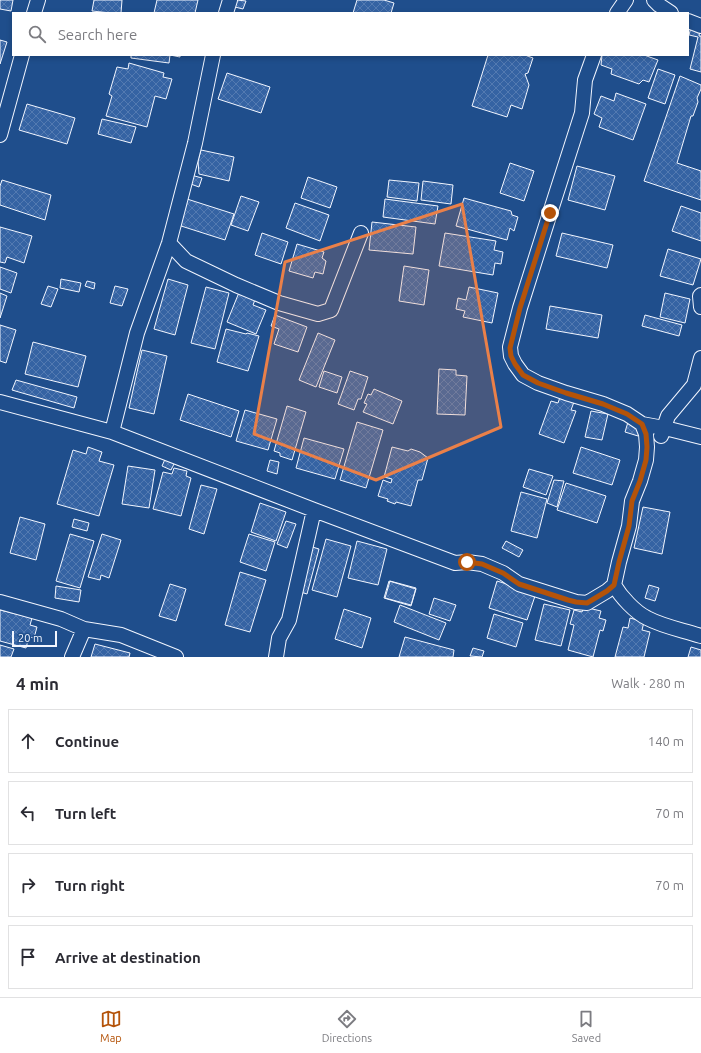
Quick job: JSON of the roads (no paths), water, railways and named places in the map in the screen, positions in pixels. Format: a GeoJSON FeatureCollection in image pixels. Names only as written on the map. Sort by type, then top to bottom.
{"type":"FeatureCollection","features":[{"type":"Feature","properties":{"kind":"street"},"geometry":{"type":"LineString","coordinates":[[34,12],[38,0]]}},
{"type":"Feature","properties":{"kind":"street"},"geometry":{"type":"LineString","coordinates":[[226,12],[230,0]]}},
{"type":"Feature","properties":{"kind":"street"},"geometry":{"type":"LineString","coordinates":[[618,12],[625,0]]}},
{"type":"Feature","properties":{"kind":"street"},"geometry":{"type":"LineString","coordinates":[[654,0],[670,12]]}},
{"type":"Feature","properties":{"kind":"street"},"geometry":{"type":"LineString","coordinates":[[689,21],[701,26]]}},
{"type":"Feature","properties":{"kind":"street"},"geometry":{"type":"LineString","coordinates":[[0,135],[22,56]]}},
{"type":"Feature","properties":{"kind":"street"},"geometry":{"type":"LineString","coordinates":[[112,432],[137,333],[169,243],[195,143],[213,56]]}},
{"type":"Feature","properties":{"kind":"street"},"geometry":{"type":"LineString","coordinates":[[594,56],[585,80],[582,113],[520,308],[510,348],[511,356],[523,375],[538,383],[603,404],[627,414],[642,424],[701,437]]}},
{"type":"Feature","properties":{"kind":"street"},"geometry":{"type":"LineString","coordinates":[[169,243],[186,261],[236,285],[279,303],[318,314],[331,310],[361,234]]}},
{"type":"Feature","properties":{"kind":"street"},"geometry":{"type":"LineString","coordinates":[[701,295],[701,308]]}},
{"type":"Feature","properties":{"kind":"street"},"geometry":{"type":"LineString","coordinates":[[660,437],[668,416],[694,385],[701,358]]}},
{"type":"Feature","properties":{"kind":"street"},"geometry":{"type":"LineString","coordinates":[[0,402],[112,432],[455,563],[467,562],[482,564],[503,573],[519,584],[576,602],[587,603],[614,585],[629,526],[632,501],[646,460],[646,434],[642,424]]}},
{"type":"Feature","properties":{"kind":"street"},"geometry":{"type":"LineString","coordinates":[[276,657],[279,638],[289,620],[314,510]]}},
{"type":"Feature","properties":{"kind":"street"},"geometry":{"type":"LineString","coordinates":[[614,585],[618,592],[632,607],[646,618],[672,628],[701,636]]}},
{"type":"Feature","properties":{"kind":"street"},"geometry":{"type":"LineString","coordinates":[[0,602],[61,619],[84,629],[121,635],[176,657]]}},
{"type":"Feature","properties":{"kind":"street"},"geometry":{"type":"LineString","coordinates":[[72,657],[84,629]]}}]}
